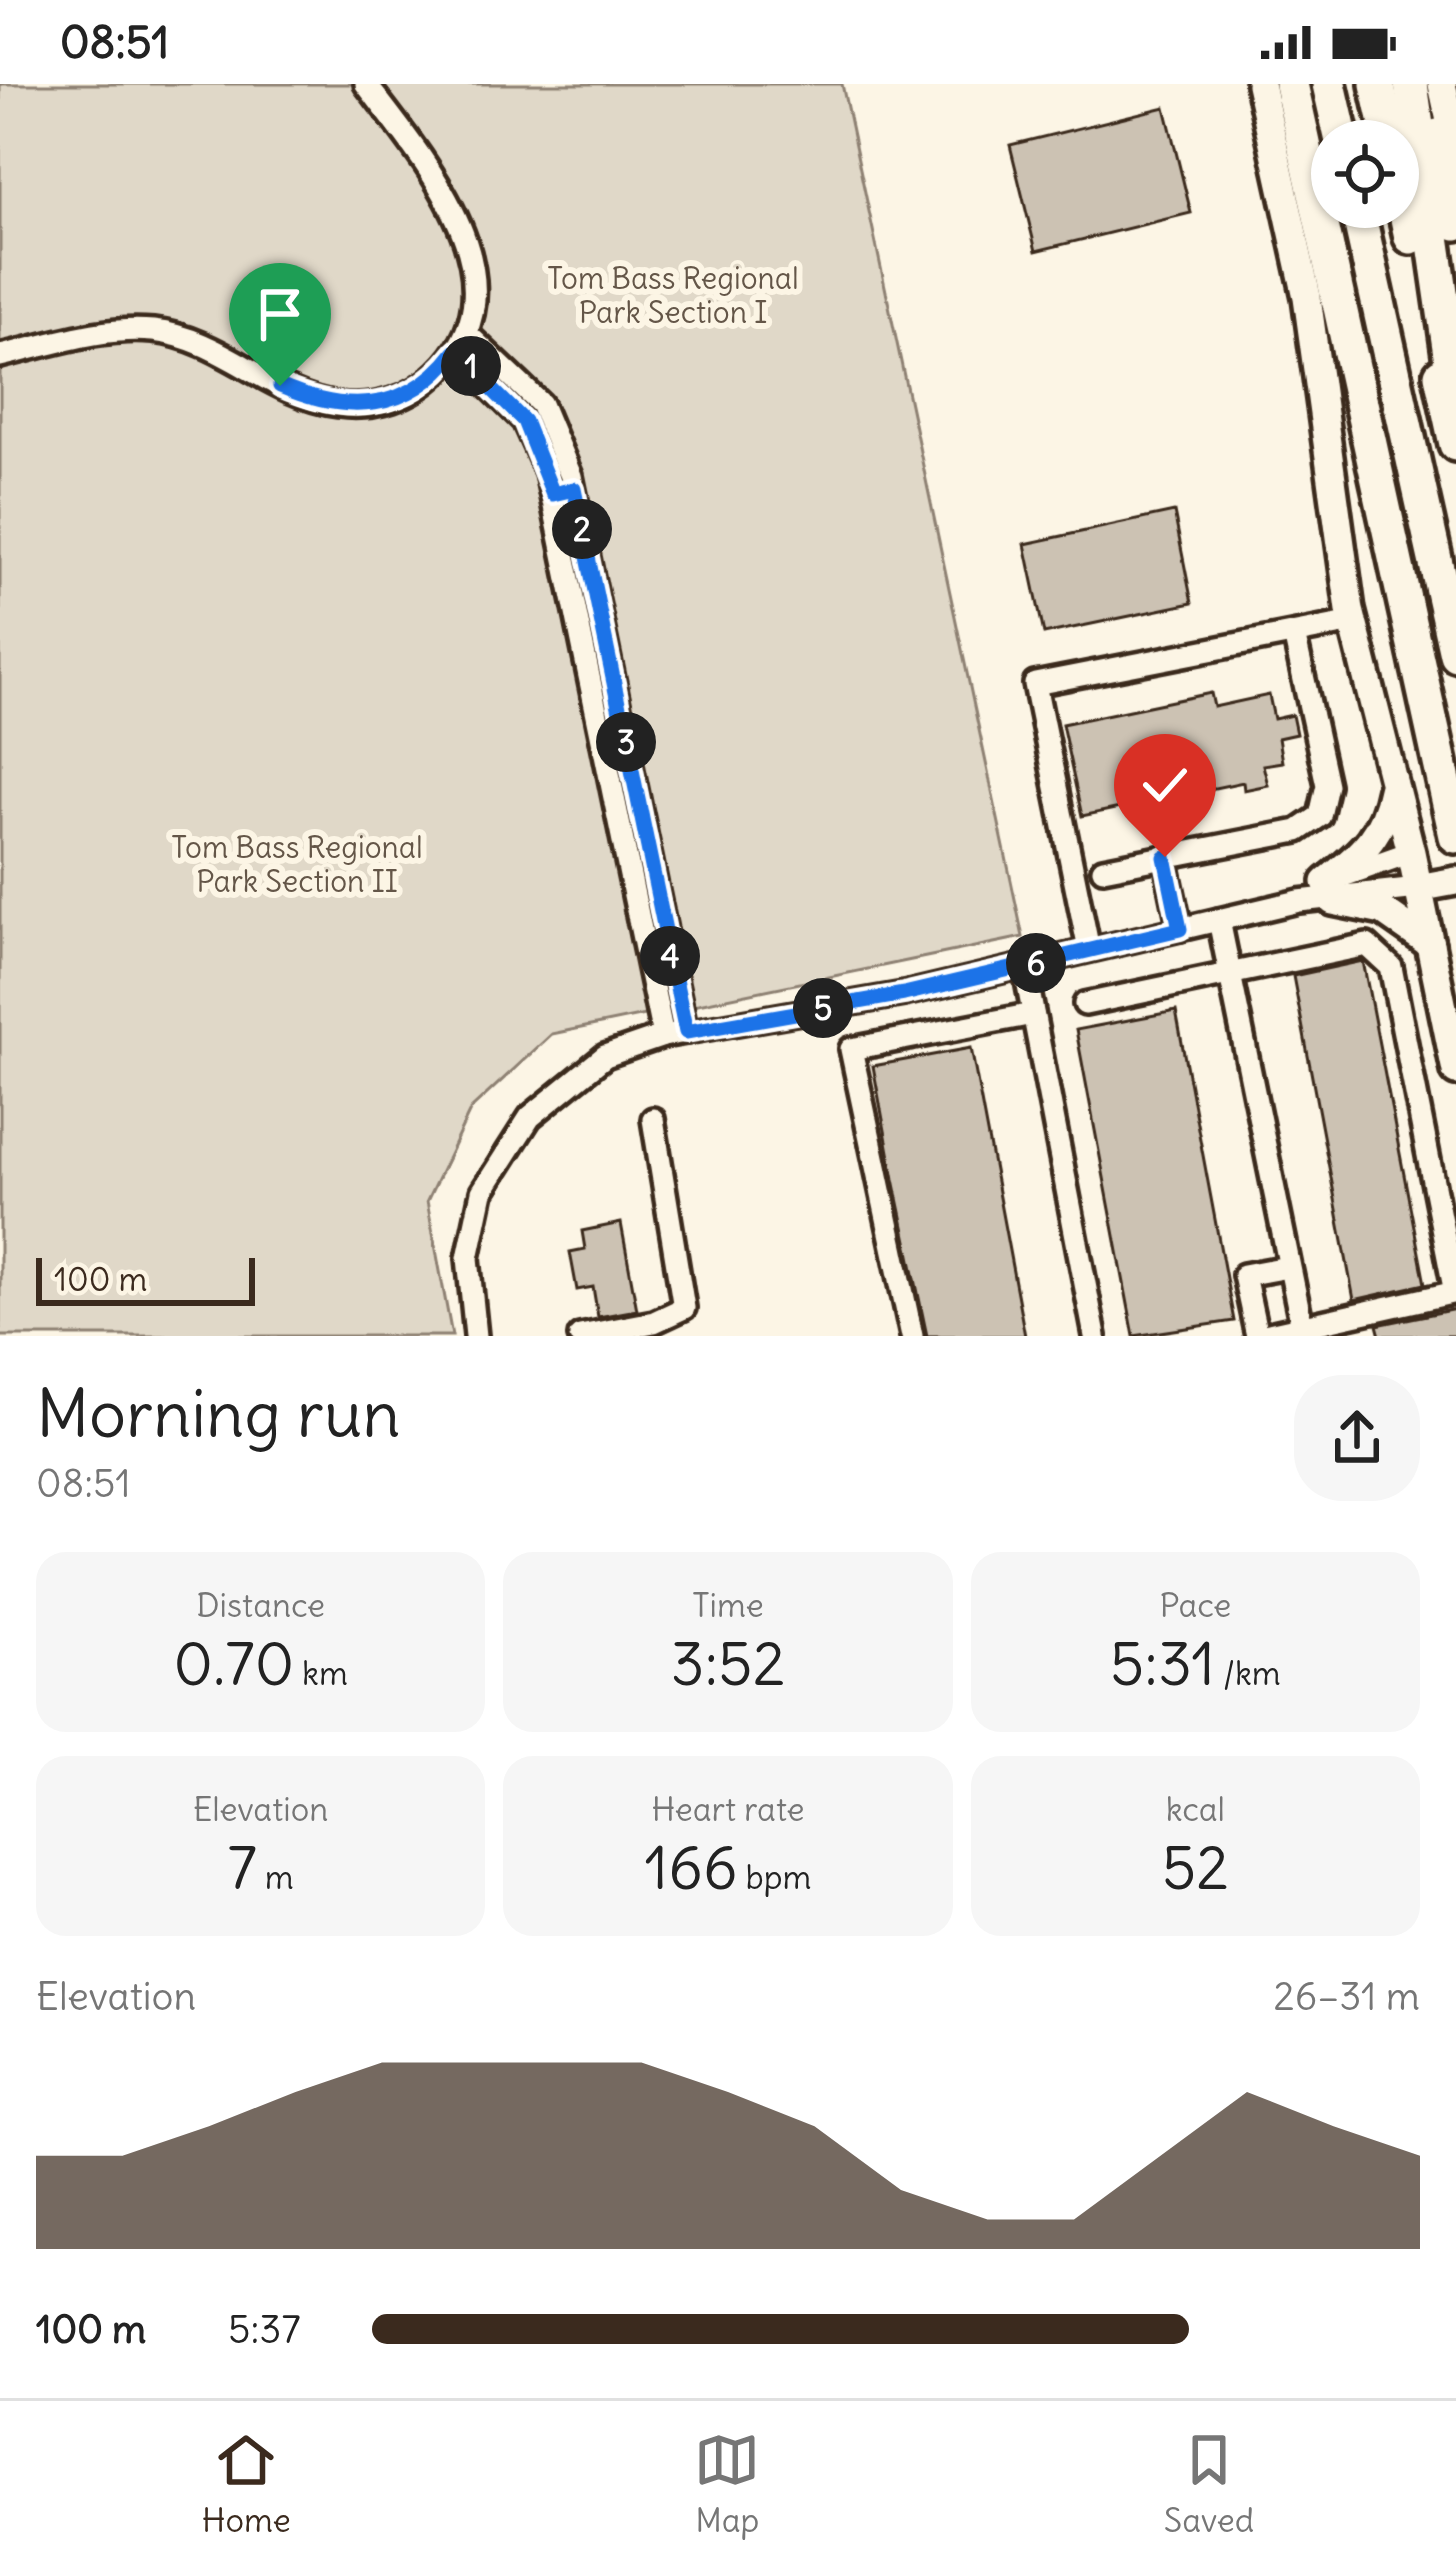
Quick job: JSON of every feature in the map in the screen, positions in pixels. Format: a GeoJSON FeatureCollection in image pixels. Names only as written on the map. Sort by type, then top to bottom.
{"type":"FeatureCollection","features":[{"type":"Feature","properties":{"kind":"highway"},"geometry":{"type":"LineString","coordinates":[[1291,84],[1456,840]]}},
{"type":"Feature","properties":{"kind":"highway"},"geometry":{"type":"LineString","coordinates":[[1304,84],[1360,321],[1396,376]]}},
{"type":"Feature","properties":{"kind":"highway"},"geometry":{"type":"LineString","coordinates":[[1329,84],[1337,120]]}},
{"type":"Feature","properties":{"kind":"highway"},"geometry":{"type":"LineString","coordinates":[[1377,84],[1385,120]]}},
{"type":"Feature","properties":{"kind":"highway"},"geometry":{"type":"LineString","coordinates":[[1411,84],[1456,396]]}},
{"type":"Feature","properties":{"kind":"highway"},"geometry":{"type":"LineString","coordinates":[[1426,84],[1456,223]]}},
{"type":"Feature","properties":{"kind":"highway"},"geometry":{"type":"LineString","coordinates":[[1362,228],[1456,654]]}},
{"type":"Feature","properties":{"kind":"highway"},"geometry":{"type":"LineString","coordinates":[[1409,228],[1456,444]]}},
{"type":"Feature","properties":{"kind":"main road"},"geometry":{"type":"LineString","coordinates":[[1260,84],[1307,297],[1353,622],[1411,853],[1456,1071]]}},
{"type":"Feature","properties":{"kind":"main road"},"geometry":{"type":"LineString","coordinates":[[1442,84],[1456,148]]}},
{"type":"Feature","properties":{"kind":"main road"},"geometry":{"type":"LineString","coordinates":[[1393,785],[1378,834],[1330,892],[1383,911],[1430,944]]}},
{"type":"Feature","properties":{"kind":"main road"},"geometry":{"type":"LineString","coordinates":[[1411,853],[1456,840]]}},
{"type":"Feature","properties":{"kind":"main road"},"geometry":{"type":"LineString","coordinates":[[1418,888],[1456,880]]}},
{"type":"Feature","properties":{"kind":"street"},"geometry":{"type":"LineString","coordinates":[[0,356],[101,333],[152,331],[206,345],[306,398],[363,406],[423,386],[461,343],[475,287],[461,230],[434,175],[366,84]]}},
{"type":"Feature","properties":{"kind":"street"},"geometry":{"type":"LineString","coordinates":[[461,343],[524,421],[563,492],[616,748],[686,1032]]}},
{"type":"Feature","properties":{"kind":"street"},"geometry":{"type":"LineString","coordinates":[[1089,950],[1035,684],[1353,622]]}},
{"type":"Feature","properties":{"kind":"street"},"geometry":{"type":"LineString","coordinates":[[1103,869],[1298,831],[1320,816],[1327,785],[1294,634]]}},
{"type":"Feature","properties":{"kind":"street"},"geometry":{"type":"LineString","coordinates":[[616,748],[663,1036]]}},
{"type":"Feature","properties":{"kind":"street"},"geometry":{"type":"LineString","coordinates":[[476,1336],[468,1282],[470,1235],[482,1192],[502,1154],[530,1117],[583,1069],[623,1048],[663,1036],[904,994],[1300,901],[1330,892],[1411,853]]}},
{"type":"Feature","properties":{"kind":"street"},"geometry":{"type":"LineString","coordinates":[[1165,857],[1180,929]]}},
{"type":"Feature","properties":{"kind":"street"},"geometry":{"type":"LineString","coordinates":[[1330,892],[1418,888]]}},
{"type":"Feature","properties":{"kind":"street"},"geometry":{"type":"LineString","coordinates":[[1220,920],[1303,1332]]}},
{"type":"Feature","properties":{"kind":"street"},"geometry":{"type":"LineString","coordinates":[[1085,1004],[1367,945],[1391,967],[1455,1293],[1303,1332],[1258,1336],[1244,1275],[1288,1267]]}},
{"type":"Feature","properties":{"kind":"street"},"geometry":{"type":"LineString","coordinates":[[1024,965],[1095,1336]]}},
{"type":"Feature","properties":{"kind":"street"},"geometry":{"type":"LineString","coordinates":[[912,1336],[851,1049],[1033,1014]]}},
{"type":"Feature","properties":{"kind":"street"},"geometry":{"type":"LineString","coordinates":[[580,1336],[654,1322],[684,1309],[653,1119]]}},
{"type":"Feature","properties":{"kind":"green space"},"geometry":{"type":"Polygon","coordinates":[[[0,84],[842,84],[1023,937],[552,1034],[471,1109],[427,1201],[452,1336],[0,1336],[0,84]]]}},
{"type":"Feature","properties":{"kind":"building"},"geometry":{"type":"Polygon","coordinates":[[[1165,107],[1191,213],[1036,251],[1010,145],[1165,107]]]}},
{"type":"Feature","properties":{"kind":"building"},"geometry":{"type":"Polygon","coordinates":[[[1174,512],[1192,603],[1044,634],[1025,544],[1174,512]]]}},
{"type":"Feature","properties":{"kind":"building"},"geometry":{"type":"Polygon","coordinates":[[[1211,693],[1214,707],[1269,695],[1274,719],[1292,715],[1296,734],[1278,738],[1282,762],[1263,765],[1268,785],[1244,790],[1243,782],[1082,816],[1062,724],[1211,693]]]}},
{"type":"Feature","properties":{"kind":"building"},"geometry":{"type":"Polygon","coordinates":[[[1363,961],[1425,1284],[1354,1300],[1293,976],[1363,961]]]}},
{"type":"Feature","properties":{"kind":"building"},"geometry":{"type":"Polygon","coordinates":[[[1176,1011],[1234,1321],[1134,1336],[1076,1030],[1176,1011]]]}},
{"type":"Feature","properties":{"kind":"building"},"geometry":{"type":"Polygon","coordinates":[[[971,1048],[1025,1336],[927,1336],[894,1179],[873,1066],[971,1048]]]}},
{"type":"Feature","properties":{"kind":"building"},"geometry":{"type":"Polygon","coordinates":[[[621,1223],[637,1310],[598,1317],[593,1287],[577,1290],[570,1252],[585,1249],[582,1231],[621,1223]]]}},
{"type":"Feature","properties":{"kind":"building"},"geometry":{"type":"Polygon","coordinates":[[[1456,1309],[1456,1336],[1380,1336],[1377,1325],[1456,1309]]]}},
{"type":"Feature","properties":{"kind":"route"},"geometry":{"type":"LineString","coordinates":[[280,386],[337,405],[374,405],[423,386],[455,352],[524,421],[553,494],[574,489],[686,1032],[904,994],[1180,929],[1165,857]]}},
{"type":"Feature","properties":{"kind":"park label","name":"Tom Bass Regional Park Section I"},"geometry":{"type":"Point","coordinates":[673,296]}},
{"type":"Feature","properties":{"kind":"park label","name":"Tom Bass Regional Park Section II"},"geometry":{"type":"Point","coordinates":[297,865]}}]}
